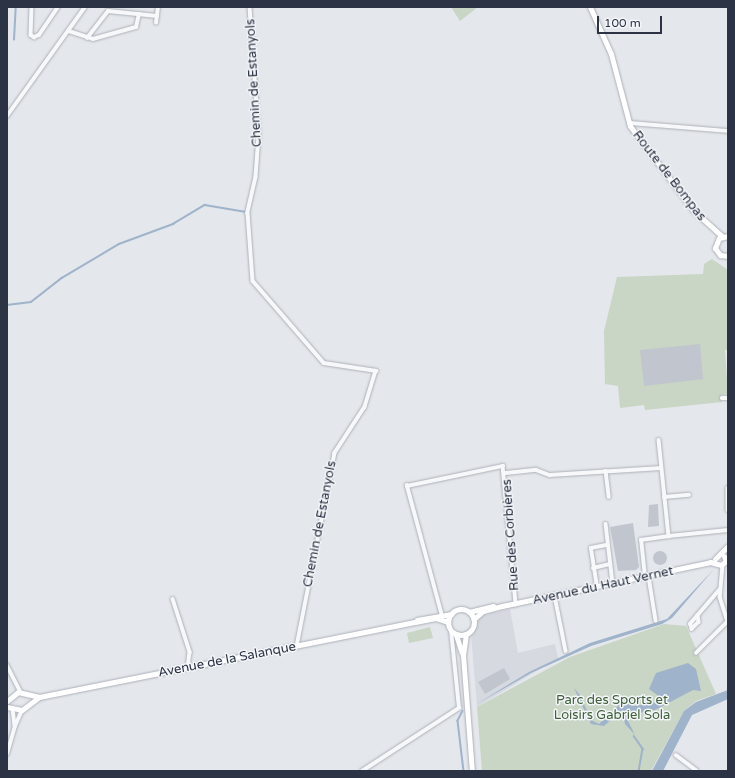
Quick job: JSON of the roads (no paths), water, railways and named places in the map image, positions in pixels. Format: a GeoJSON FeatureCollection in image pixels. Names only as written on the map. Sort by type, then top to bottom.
{"type":"FeatureCollection","features":[{"type":"Feature","properties":{"kind":"main road","name":"Route de Bompas"},"geometry":{"type":"LineString","coordinates":[[590,7],[611,54],[629,123],[694,211],[712,230],[722,236]]}},
{"type":"Feature","properties":{"kind":"main road","name":"Route de Bompas"},"geometry":{"type":"LineString","coordinates":[[712,230],[716,240],[716,252],[727,258]]}},
{"type":"Feature","properties":{"kind":"main road"},"geometry":{"type":"LineString","coordinates":[[716,240],[722,236],[728,236]]}},
{"type":"Feature","properties":{"kind":"main road"},"geometry":{"type":"LineString","coordinates":[[722,561],[728,546]]}},
{"type":"Feature","properties":{"kind":"main road"},"geometry":{"type":"LineString","coordinates":[[722,561],[728,550]]}},
{"type":"Feature","properties":{"kind":"main road","name":"Avenue du Haut Vernet"},"geometry":{"type":"LineString","coordinates":[[469,612],[614,585],[722,561]]}},
{"type":"Feature","properties":{"kind":"main road","name":"Avenue du Haut Vernet"},"geometry":{"type":"LineString","coordinates":[[474,619],[482,612],[502,606]]}},
{"type":"Feature","properties":{"kind":"main road"},"geometry":{"type":"LineString","coordinates":[[448,622],[451,614],[461,609],[469,612],[474,619],[472,629],[466,634],[456,635]]}},
{"type":"Feature","properties":{"kind":"main road","name":"Avenue de la Salanque"},"geometry":{"type":"LineString","coordinates":[[39,697],[451,614]]}},
{"type":"Feature","properties":{"kind":"main road"},"geometry":{"type":"LineString","coordinates":[[442,617],[448,622],[451,630],[456,635],[463,655]]}},
{"type":"Feature","properties":{"kind":"main road"},"geometry":{"type":"LineString","coordinates":[[466,634],[463,655],[472,771]]}},
{"type":"Feature","properties":{"kind":"main road"},"geometry":{"type":"LineString","coordinates":[[23,694],[39,697],[22,710],[11,708],[10,697],[23,694]]}},
{"type":"Feature","properties":{"kind":"main road"},"geometry":{"type":"LineString","coordinates":[[23,694],[27,705]]}},
{"type":"Feature","properties":{"kind":"street"},"geometry":{"type":"LineString","coordinates":[[32,7],[30,34],[34,37],[39,35],[58,7]]}},
{"type":"Feature","properties":{"kind":"street"},"geometry":{"type":"LineString","coordinates":[[7,116],[85,7]]}},
{"type":"Feature","properties":{"kind":"street"},"geometry":{"type":"LineString","coordinates":[[156,23],[158,7]]}},
{"type":"Feature","properties":{"kind":"street","name":"Chemin de Estanyols"},"geometry":{"type":"LineString","coordinates":[[250,7],[259,136],[257,171],[248,213],[253,281],[324,363],[376,371],[365,407],[335,453],[297,646]]}},
{"type":"Feature","properties":{"kind":"street"},"geometry":{"type":"LineString","coordinates":[[87,38],[108,11],[157,16]]}},
{"type":"Feature","properties":{"kind":"street"},"geometry":{"type":"LineString","coordinates":[[69,31],[87,38],[136,27],[139,14]]}},
{"type":"Feature","properties":{"kind":"street"},"geometry":{"type":"LineString","coordinates":[[629,123],[728,130]]}},
{"type":"Feature","properties":{"kind":"street"},"geometry":{"type":"LineString","coordinates":[[722,398],[728,398]]}},
{"type":"Feature","properties":{"kind":"street"},"geometry":{"type":"LineString","coordinates":[[659,440],[669,536]]}},
{"type":"Feature","properties":{"kind":"street","name":"Rue des Corbières"},"geometry":{"type":"LineString","coordinates":[[442,617],[407,486],[506,467],[516,604]]}},
{"type":"Feature","properties":{"kind":"street"},"geometry":{"type":"LineString","coordinates":[[506,473],[536,470],[550,475],[661,468]]}},
{"type":"Feature","properties":{"kind":"street"},"geometry":{"type":"LineString","coordinates":[[606,471],[609,497]]}},
{"type":"Feature","properties":{"kind":"street"},"geometry":{"type":"LineString","coordinates":[[728,488],[728,510]]}},
{"type":"Feature","properties":{"kind":"street"},"geometry":{"type":"LineString","coordinates":[[664,497],[688,495]]}},
{"type":"Feature","properties":{"kind":"street"},"geometry":{"type":"LineString","coordinates":[[606,524],[606,544],[614,585]]}},
{"type":"Feature","properties":{"kind":"street"},"geometry":{"type":"LineString","coordinates":[[656,620],[641,540],[728,530]]}},
{"type":"Feature","properties":{"kind":"street"},"geometry":{"type":"LineString","coordinates":[[597,588],[591,548],[606,544]]}},
{"type":"Feature","properties":{"kind":"street"},"geometry":{"type":"LineString","coordinates":[[696,653],[728,621],[720,589],[722,561]]}},
{"type":"Feature","properties":{"kind":"street"},"geometry":{"type":"LineString","coordinates":[[594,568],[610,564]]}},
{"type":"Feature","properties":{"kind":"street"},"geometry":{"type":"LineString","coordinates":[[698,615],[720,589]]}},
{"type":"Feature","properties":{"kind":"street"},"geometry":{"type":"LineString","coordinates":[[555,596],[566,651]]}},
{"type":"Feature","properties":{"kind":"street"},"geometry":{"type":"LineString","coordinates":[[173,599],[190,652],[188,668]]}},
{"type":"Feature","properties":{"kind":"street"},"geometry":{"type":"LineString","coordinates":[[362,771],[459,708],[451,630]]}},
{"type":"Feature","properties":{"kind":"street"},"geometry":{"type":"LineString","coordinates":[[7,665],[23,694]]}},
{"type":"Feature","properties":{"kind":"street"},"geometry":{"type":"LineString","coordinates":[[10,697],[15,681]]}},
{"type":"Feature","properties":{"kind":"street"},"geometry":{"type":"LineString","coordinates":[[11,708],[16,726]]}},
{"type":"Feature","properties":{"kind":"street"},"geometry":{"type":"LineString","coordinates":[[7,754],[22,710]]}},
{"type":"Feature","properties":{"kind":"street"},"geometry":{"type":"LineString","coordinates":[[676,755],[697,771]]}},
{"type":"Feature","properties":{"kind":"water"},"geometry":{"type":"Polygon","coordinates":[[[714,569],[672,618],[662,624],[591,646],[531,673],[475,705],[529,672],[590,643],[667,619],[714,569]]]}},
{"type":"Feature","properties":{"kind":"water"},"geometry":{"type":"Polygon","coordinates":[[[688,663],[696,669],[701,691],[693,690],[655,710],[633,714],[628,721],[635,735],[625,724],[622,710],[604,726],[591,724],[574,688],[580,695],[591,720],[599,724],[622,702],[634,706],[660,702],[660,697],[649,689],[656,673],[688,663]]]}},
{"type":"Feature","properties":{"kind":"water"},"geometry":{"type":"Polygon","coordinates":[[[728,690],[728,699],[692,715],[663,771],[652,771],[684,711],[696,702],[728,690]]]}},
{"type":"Feature","properties":{"kind":"waterway"},"geometry":{"type":"LineString","coordinates":[[14,40],[16,7]]}},
{"type":"Feature","properties":{"kind":"waterway"},"geometry":{"type":"LineString","coordinates":[[7,305],[31,302],[62,278],[119,244],[173,224],[205,205],[247,212]]}},
{"type":"Feature","properties":{"kind":"waterway"},"geometry":{"type":"LineString","coordinates":[[463,711],[458,721],[464,771]]}},
{"type":"Feature","properties":{"kind":"waterway"},"geometry":{"type":"LineString","coordinates":[[634,736],[643,749],[639,771]]}},
{"type":"Feature","properties":{"kind":"park label","name":"Parc des Sports et Loisirs Gabriel Sola"},"geometry":{"type":"Point","coordinates":[612,708]}}]}
